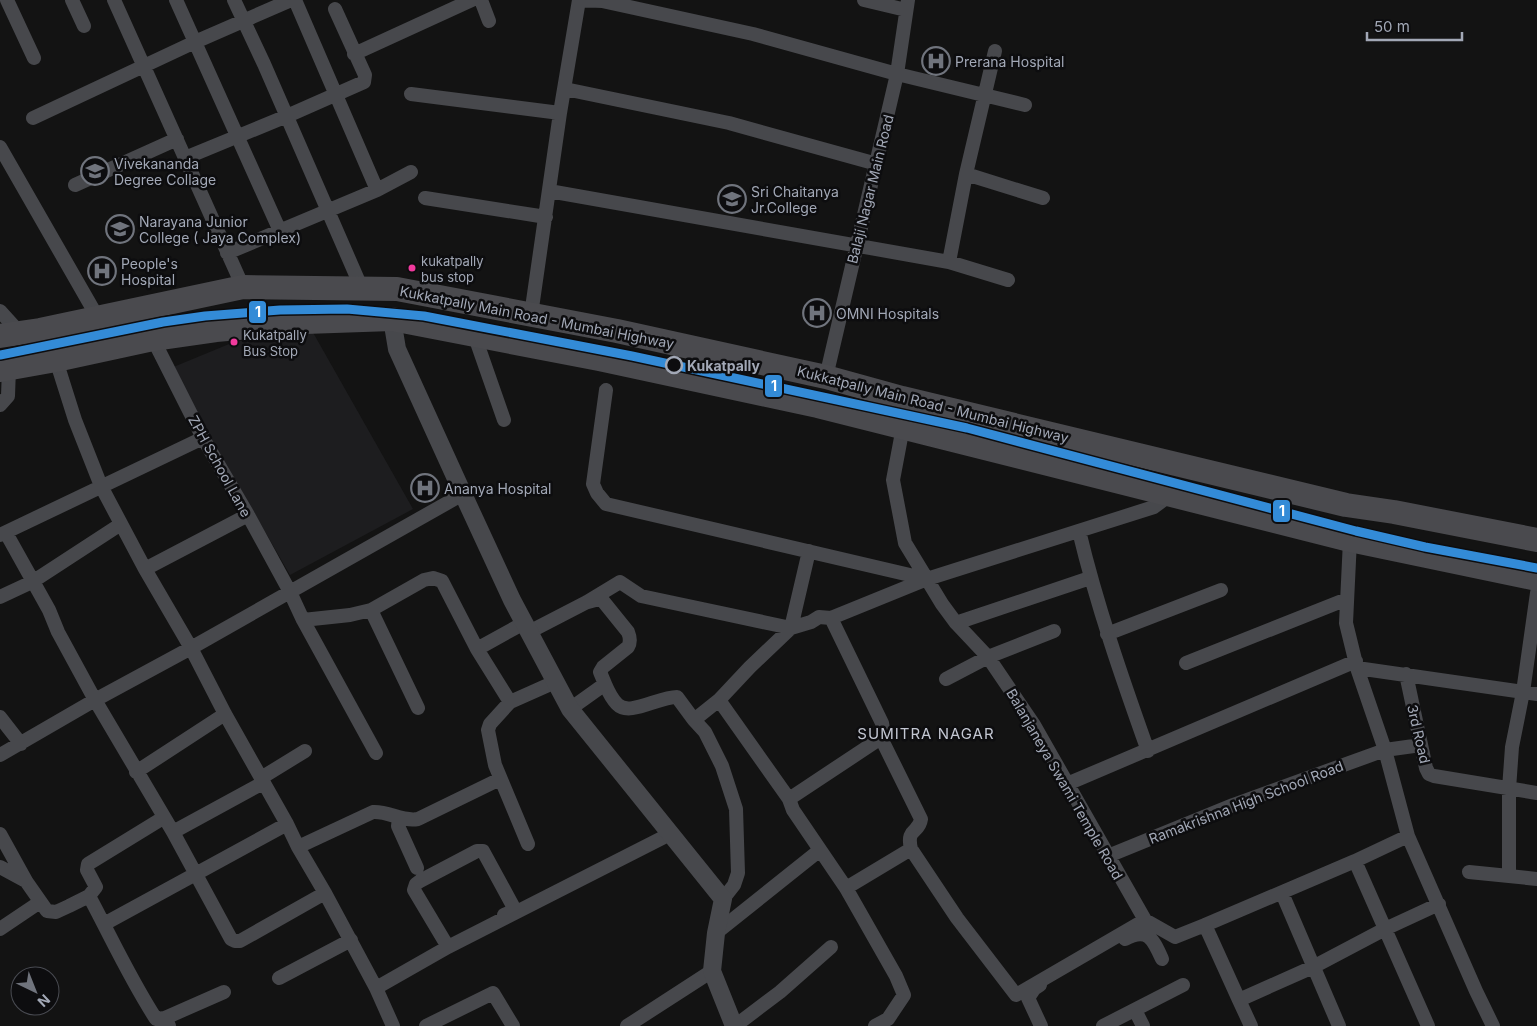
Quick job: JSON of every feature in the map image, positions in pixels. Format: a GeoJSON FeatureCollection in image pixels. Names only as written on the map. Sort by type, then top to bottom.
{"type":"FeatureCollection","features":[{"type":"Feature","properties":{"kind":"highway","name":"Kukkatpally Main Road - Mumbai Highway"},"geometry":{"type":"LineString","coordinates":[[10,334],[40,330],[243,287],[397,289],[617,331],[826,377],[902,398],[1346,504],[1537,540]]}},
{"type":"Feature","properties":{"kind":"highway"},"geometry":{"type":"LineString","coordinates":[[5,369],[153,339],[216,330],[305,322],[392,319],[474,334],[809,404],[1354,541],[1537,579]]}},
{"type":"Feature","properties":{"kind":"highway"},"geometry":{"type":"LineString","coordinates":[[1354,541],[1368,508]]}},
{"type":"Feature","properties":{"kind":"street"},"geometry":{"type":"LineString","coordinates":[[7,0],[34,58]]}},
{"type":"Feature","properties":{"kind":"street"},"geometry":{"type":"LineString","coordinates":[[72,0],[84,26]]}},
{"type":"Feature","properties":{"kind":"street"},"geometry":{"type":"LineString","coordinates":[[114,0],[243,287]]}},
{"type":"Feature","properties":{"kind":"street"},"geometry":{"type":"LineString","coordinates":[[176,0],[280,230]]}},
{"type":"Feature","properties":{"kind":"street"},"geometry":{"type":"LineString","coordinates":[[234,0],[362,289]]}},
{"type":"Feature","properties":{"kind":"street"},"geometry":{"type":"LineString","coordinates":[[33,118],[195,42],[291,0]]}},
{"type":"Feature","properties":{"kind":"street"},"geometry":{"type":"LineString","coordinates":[[295,0],[377,190]]}},
{"type":"Feature","properties":{"kind":"street"},"geometry":{"type":"LineString","coordinates":[[354,54],[472,0]]}},
{"type":"Feature","properties":{"kind":"street"},"geometry":{"type":"LineString","coordinates":[[481,0],[489,20]]}},
{"type":"Feature","properties":{"kind":"street"},"geometry":{"type":"LineString","coordinates":[[531,315],[560,113],[579,0],[602,1],[753,34],[897,74],[1025,105]]}},
{"type":"Feature","properties":{"kind":"street"},"geometry":{"type":"LineString","coordinates":[[864,0],[907,5]]}},
{"type":"Feature","properties":{"kind":"street","name":"Balaji Nagar Main Road"},"geometry":{"type":"LineString","coordinates":[[826,377],[897,74],[907,5]]}},
{"type":"Feature","properties":{"kind":"street"},"geometry":{"type":"LineString","coordinates":[[185,158],[364,82],[365,75],[335,9]]}},
{"type":"Feature","properties":{"kind":"street"},"geometry":{"type":"LineString","coordinates":[[949,262],[966,174],[995,50]]}},
{"type":"Feature","properties":{"kind":"street"},"geometry":{"type":"LineString","coordinates":[[565,89],[729,123],[877,164]]}},
{"type":"Feature","properties":{"kind":"street"},"geometry":{"type":"LineString","coordinates":[[411,94],[560,113]]}},
{"type":"Feature","properties":{"kind":"street"},"geometry":{"type":"LineString","coordinates":[[75,186],[177,139]]}},
{"type":"Feature","properties":{"kind":"street"},"geometry":{"type":"LineString","coordinates":[[2,155],[98,318]]}},
{"type":"Feature","properties":{"kind":"street"},"geometry":{"type":"LineString","coordinates":[[228,253],[377,190],[412,172]]}},
{"type":"Feature","properties":{"kind":"street"},"geometry":{"type":"LineString","coordinates":[[966,174],[1043,198]]}},
{"type":"Feature","properties":{"kind":"street"},"geometry":{"type":"LineString","coordinates":[[549,191],[949,262],[1008,280]]}},
{"type":"Feature","properties":{"kind":"street"},"geometry":{"type":"LineString","coordinates":[[424,198],[546,217]]}},
{"type":"Feature","properties":{"kind":"street"},"geometry":{"type":"LineString","coordinates":[[0,312],[10,334]]}},
{"type":"Feature","properties":{"kind":"street"},"geometry":{"type":"LineString","coordinates":[[392,319],[398,349],[464,494],[527,627],[570,709],[723,899]]}},
{"type":"Feature","properties":{"kind":"street"},"geometry":{"type":"LineString","coordinates":[[474,334],[504,420]]}},
{"type":"Feature","properties":{"kind":"street","name":"ZPH School Lane"},"geometry":{"type":"LineString","coordinates":[[153,339],[203,438],[248,515],[376,753]]}},
{"type":"Feature","properties":{"kind":"street"},"geometry":{"type":"LineString","coordinates":[[56,360],[75,420],[100,486],[145,569],[192,648],[225,714],[376,988],[389,1025]]}},
{"type":"Feature","properties":{"kind":"street"},"geometry":{"type":"LineString","coordinates":[[0,405],[8,396],[5,369]]}},
{"type":"Feature","properties":{"kind":"street"},"geometry":{"type":"LineString","coordinates":[[606,390],[593,484],[606,504],[927,579]]}},
{"type":"Feature","properties":{"kind":"street","name":"Balanjaneya Swami Temple Road"},"geometry":{"type":"LineString","coordinates":[[903,427],[893,480],[905,543],[942,604],[956,623],[988,657],[1034,725],[1145,920]]}},
{"type":"Feature","properties":{"kind":"street"},"geometry":{"type":"LineString","coordinates":[[203,438],[3,534],[49,610],[58,632],[95,700],[173,832],[231,939],[240,941],[325,893]]}},
{"type":"Feature","properties":{"kind":"street"},"geometry":{"type":"LineString","coordinates":[[0,755],[464,494]]}},
{"type":"Feature","properties":{"kind":"street"},"geometry":{"type":"LineString","coordinates":[[694,720],[719,700],[791,628],[819,618],[832,618],[927,579],[1154,507],[1170,495]]}},
{"type":"Feature","properties":{"kind":"street"},"geometry":{"type":"LineString","coordinates":[[145,569],[248,515]]}},
{"type":"Feature","properties":{"kind":"street"},"geometry":{"type":"LineString","coordinates":[[0,597],[32,582],[121,524]]}},
{"type":"Feature","properties":{"kind":"street"},"geometry":{"type":"LineString","coordinates":[[1079,531],[1090,578],[1107,634],[1148,750]]}},
{"type":"Feature","properties":{"kind":"street"},"geometry":{"type":"LineString","coordinates":[[1354,541],[1346,623],[1357,664],[1385,750],[1408,836],[1493,1026]]}},
{"type":"Feature","properties":{"kind":"street"},"geometry":{"type":"LineString","coordinates":[[791,628],[809,551]]}},
{"type":"Feature","properties":{"kind":"street"},"geometry":{"type":"LineString","coordinates":[[303,620],[350,615],[371,610],[424,580],[433,578],[442,581],[477,650],[510,702]]}},
{"type":"Feature","properties":{"kind":"street"},"geometry":{"type":"LineString","coordinates":[[956,623],[1090,578]]}},
{"type":"Feature","properties":{"kind":"street"},"geometry":{"type":"LineString","coordinates":[[477,650],[587,602],[620,582],[641,596],[791,628]]}},
{"type":"Feature","properties":{"kind":"street"},"geometry":{"type":"LineString","coordinates":[[1107,634],[1221,590]]}},
{"type":"Feature","properties":{"kind":"street"},"geometry":{"type":"LineString","coordinates":[[1509,876],[1509,789],[1512,747],[1523,692],[1537,593]]}},
{"type":"Feature","properties":{"kind":"street"},"geometry":{"type":"LineString","coordinates":[[1186,662],[1347,599]]}},
{"type":"Feature","properties":{"kind":"street"},"geometry":{"type":"LineString","coordinates":[[587,602],[603,600],[628,632],[630,638],[628,647],[603,667],[600,672],[617,704],[625,710],[636,708],[655,700],[677,697],[705,732],[722,766],[736,809],[738,873],[734,885],[723,899],[716,932],[712,971],[734,1026],[780,992],[831,947]]}},
{"type":"Feature","properties":{"kind":"street"},"geometry":{"type":"LineString","coordinates":[[371,610],[418,708]]}},
{"type":"Feature","properties":{"kind":"street"},"geometry":{"type":"LineString","coordinates":[[832,618],[882,723],[881,738],[921,818],[920,824],[910,834],[911,849],[958,918],[1016,995],[1145,920],[1175,937],[1356,861],[1408,836]]}},
{"type":"Feature","properties":{"kind":"street"},"geometry":{"type":"LineString","coordinates":[[946,679],[988,657],[1054,631]]}},
{"type":"Feature","properties":{"kind":"street"},"geometry":{"type":"LineString","coordinates":[[1067,784],[1357,664],[1406,674],[1537,694]]}},
{"type":"Feature","properties":{"kind":"street","name":"3rd Road"},"geometry":{"type":"LineString","coordinates":[[1406,674],[1426,768],[1430,774],[1537,793]]}},
{"type":"Feature","properties":{"kind":"street"},"geometry":{"type":"LineString","coordinates":[[528,844],[495,766],[488,730],[490,724],[510,702],[555,682]]}},
{"type":"Feature","properties":{"kind":"street"},"geometry":{"type":"LineString","coordinates":[[570,709],[605,684]]}},
{"type":"Feature","properties":{"kind":"street"},"geometry":{"type":"LineString","coordinates":[[719,700],[789,799],[793,810],[846,888],[896,976],[904,995],[888,1020],[875,1026]]}},
{"type":"Feature","properties":{"kind":"street"},"geometry":{"type":"LineString","coordinates":[[136,772],[225,714]]}},
{"type":"Feature","properties":{"kind":"street"},"geometry":{"type":"LineString","coordinates":[[0,717],[21,744]]}},
{"type":"Feature","properties":{"kind":"street"},"geometry":{"type":"LineString","coordinates":[[789,799],[881,738]]}},
{"type":"Feature","properties":{"kind":"street","name":"Ramakrishna High School Road"},"geometry":{"type":"LineString","coordinates":[[1108,856],[1233,805],[1385,750],[1421,744]]}},
{"type":"Feature","properties":{"kind":"street"},"geometry":{"type":"LineString","coordinates":[[173,832],[262,780],[305,751]]}},
{"type":"Feature","properties":{"kind":"street"},"geometry":{"type":"LineString","coordinates":[[298,847],[373,812],[382,812],[409,821],[418,820],[500,779]]}},
{"type":"Feature","properties":{"kind":"street"},"geometry":{"type":"LineString","coordinates":[[0,834],[40,902],[47,911],[56,912],[89,896],[96,887],[87,870],[88,864],[163,818]]}},
{"type":"Feature","properties":{"kind":"street"},"geometry":{"type":"LineString","coordinates":[[399,818],[398,826],[417,868]]}},
{"type":"Feature","properties":{"kind":"street"},"geometry":{"type":"LineString","coordinates":[[104,924],[287,824]]}},
{"type":"Feature","properties":{"kind":"street"},"geometry":{"type":"LineString","coordinates":[[376,988],[447,946],[670,834]]}},
{"type":"Feature","properties":{"kind":"street"},"geometry":{"type":"LineString","coordinates":[[846,888],[911,849]]}},
{"type":"Feature","properties":{"kind":"street"},"geometry":{"type":"LineString","coordinates":[[716,932],[820,850]]}},
{"type":"Feature","properties":{"kind":"street"},"geometry":{"type":"LineString","coordinates":[[447,946],[414,888],[420,881],[480,851],[488,858],[514,909],[478,931]]}},
{"type":"Feature","properties":{"kind":"street"},"geometry":{"type":"LineString","coordinates":[[1356,861],[1428,1026]]}},
{"type":"Feature","properties":{"kind":"street"},"geometry":{"type":"LineString","coordinates":[[0,867],[26,881]]}},
{"type":"Feature","properties":{"kind":"street"},"geometry":{"type":"LineString","coordinates":[[1469,872],[1537,879]]}},
{"type":"Feature","properties":{"kind":"street"},"geometry":{"type":"LineString","coordinates":[[1282,893],[1312,967],[1339,1026]]}},
{"type":"Feature","properties":{"kind":"street"},"geometry":{"type":"LineString","coordinates":[[89,896],[122,964],[156,1019],[167,1022],[224,992]]}},
{"type":"Feature","properties":{"kind":"street"},"geometry":{"type":"LineString","coordinates":[[0,929],[40,902]]}},
{"type":"Feature","properties":{"kind":"street"},"geometry":{"type":"LineString","coordinates":[[1239,1000],[1312,967],[1385,929],[1439,904]]}},
{"type":"Feature","properties":{"kind":"street"},"geometry":{"type":"LineString","coordinates":[[1205,925],[1251,1026]]}},
{"type":"Feature","properties":{"kind":"street"},"geometry":{"type":"LineString","coordinates":[[1041,1026],[1028,998],[1034,989],[1052,979],[1135,934],[1142,933],[1148,936],[1162,959]]}},
{"type":"Feature","properties":{"kind":"street"},"geometry":{"type":"LineString","coordinates":[[279,978],[350,940]]}},
{"type":"Feature","properties":{"kind":"street"},"geometry":{"type":"LineString","coordinates":[[627,1026],[712,971]]}},
{"type":"Feature","properties":{"kind":"street"},"geometry":{"type":"LineString","coordinates":[[1103,1026],[1183,985]]}},
{"type":"Feature","properties":{"kind":"street"},"geometry":{"type":"LineString","coordinates":[[426,1026],[493,993],[513,1026]]}},
{"type":"Feature","properties":{"kind":"street"},"geometry":{"type":"LineString","coordinates":[[1135,1010],[1143,1026]]}},
{"type":"Feature","properties":{"kind":"shaded area"},"geometry":{"type":"Polygon","coordinates":[[[311,329],[413,509],[290,575],[171,368],[234,342],[311,329]]]}},
{"type":"Feature","properties":{"kind":"transit line","name":"1"},"geometry":{"type":"LineString","coordinates":[[0,355],[163,322],[205,316],[280,310],[347,309],[424,316],[632,356],[967,428],[1356,531],[1425,547],[1537,568]]}},
{"type":"Feature","properties":{"kind":"place","name":"Prerana Hospital"},"geometry":{"type":"Point","coordinates":[936,61]}},
{"type":"Feature","properties":{"kind":"place","name":"Vivekananda Degree Collage"},"geometry":{"type":"Point","coordinates":[95,171]}},
{"type":"Feature","properties":{"kind":"place","name":"Sri Chaitanya Jr.College"},"geometry":{"type":"Point","coordinates":[732,199]}},
{"type":"Feature","properties":{"kind":"place","name":"Narayana Junior College ( Jaya Complex)"},"geometry":{"type":"Point","coordinates":[120,229]}},
{"type":"Feature","properties":{"kind":"place","name":"kukatpally bus stop"},"geometry":{"type":"Point","coordinates":[412,268]}},
{"type":"Feature","properties":{"kind":"place","name":"People's Hospital"},"geometry":{"type":"Point","coordinates":[102,271]}},
{"type":"Feature","properties":{"kind":"place","name":"OMNI Hospitals"},"geometry":{"type":"Point","coordinates":[817,313]}},
{"type":"Feature","properties":{"kind":"place","name":"Kukatpally Bus Stop"},"geometry":{"type":"Point","coordinates":[234,342]}},
{"type":"Feature","properties":{"kind":"place","name":"Kukatpally"},"geometry":{"type":"Point","coordinates":[674,365]}},
{"type":"Feature","properties":{"kind":"place","name":"Ananya Hospital"},"geometry":{"type":"Point","coordinates":[425,488]}},
{"type":"Feature","properties":{"kind":"district","name":"SUMITRA NAGAR"},"geometry":{"type":"Point","coordinates":[926,733]}}]}
